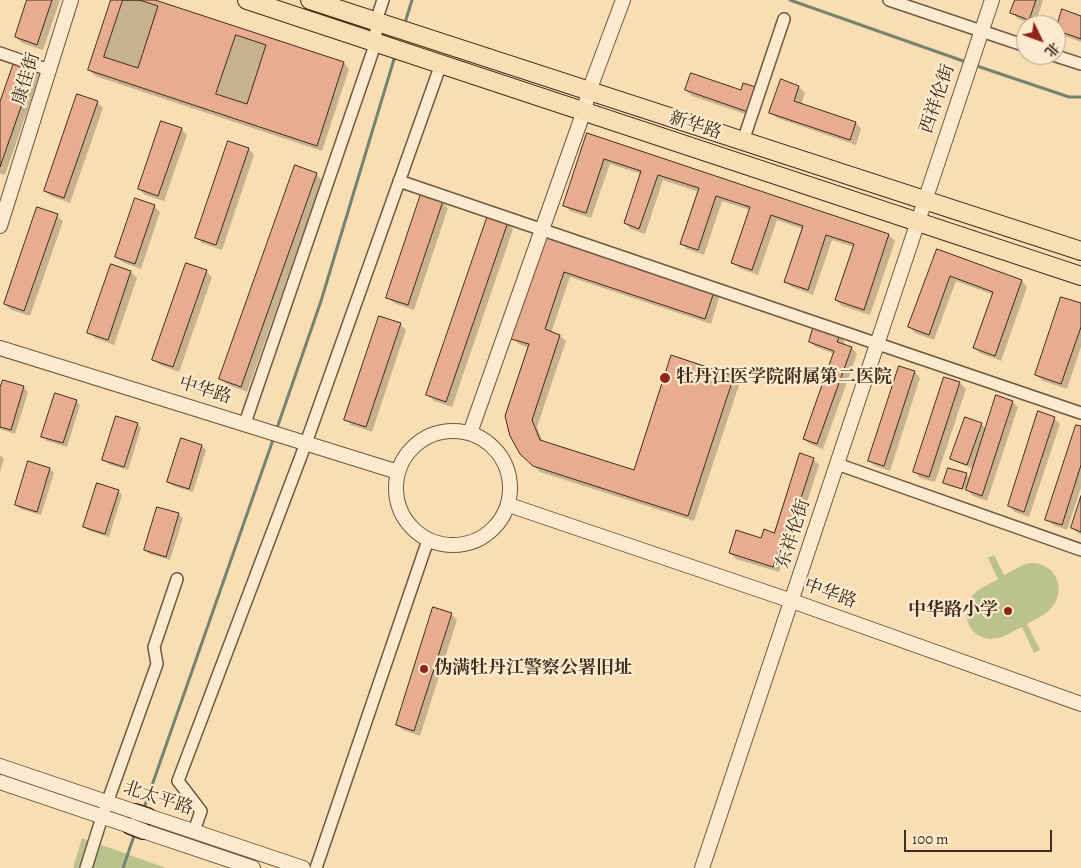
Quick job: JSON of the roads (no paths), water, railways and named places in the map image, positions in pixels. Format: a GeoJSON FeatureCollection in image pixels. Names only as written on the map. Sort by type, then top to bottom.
{"type":"FeatureCollection","features":[{"type":"Feature","properties":{"kind":"main road"},"geometry":{"type":"LineString","coordinates":[[248,0],[584,111],[921,211],[1081,276]]}},
{"type":"Feature","properties":{"kind":"main road","name":"新华路"},"geometry":{"type":"LineString","coordinates":[[310,0],[743,141],[921,211],[1081,251]]}},
{"type":"Feature","properties":{"kind":"street","name":"康佳街"},"geometry":{"type":"LineString","coordinates":[[0,226],[71,0]]}},
{"type":"Feature","properties":{"kind":"street"},"geometry":{"type":"LineString","coordinates":[[245,423],[376,42],[376,21],[383,0]]}},
{"type":"Feature","properties":{"kind":"street"},"geometry":{"type":"LineString","coordinates":[[470,433],[584,111],[589,91],[623,0]]}},
{"type":"Feature","properties":{"kind":"street"},"geometry":{"type":"LineString","coordinates":[[889,0],[1016,43]]}},
{"type":"Feature","properties":{"kind":"street","name":"西祥伦街"},"geometry":{"type":"LineString","coordinates":[[921,211],[992,0]]}},
{"type":"Feature","properties":{"kind":"street"},"geometry":{"type":"LineString","coordinates":[[743,141],[784,19]]}},
{"type":"Feature","properties":{"kind":"street"},"geometry":{"type":"LineString","coordinates":[[0,53],[49,70]]}},
{"type":"Feature","properties":{"kind":"street"},"geometry":{"type":"LineString","coordinates":[[1066,59],[1081,64]]}},
{"type":"Feature","properties":{"kind":"street"},"geometry":{"type":"LineString","coordinates":[[194,831],[200,811],[178,780],[306,443],[441,64]]}},
{"type":"Feature","properties":{"kind":"street"},"geometry":{"type":"LineString","coordinates":[[399,181],[542,228],[1081,413]]}},
{"type":"Feature","properties":{"kind":"street","name":"东祥伦街"},"geometry":{"type":"LineString","coordinates":[[702,868],[921,211]]}},
{"type":"Feature","properties":{"kind":"street","name":"中华路"},"geometry":{"type":"LineString","coordinates":[[0,348],[398,472]]}},
{"type":"Feature","properties":{"kind":"street"},"geometry":{"type":"LineString","coordinates":[[452,431],[470,433],[486,441],[499,453],[508,470],[511,487],[509,505],[500,522],[487,536],[470,544],[451,546],[433,543],[416,533],[405,521],[398,506],[395,489],[398,472],[406,456],[418,442],[434,434],[452,431]]}},
{"type":"Feature","properties":{"kind":"street"},"geometry":{"type":"LineString","coordinates":[[837,464],[1081,550]]}},
{"type":"Feature","properties":{"kind":"street","name":"中华路"},"geometry":{"type":"LineString","coordinates":[[509,505],[792,601],[1081,704]]}},
{"type":"Feature","properties":{"kind":"street"},"geometry":{"type":"LineString","coordinates":[[316,868],[428,540]]}},
{"type":"Feature","properties":{"kind":"street"},"geometry":{"type":"LineString","coordinates":[[86,868],[102,817],[157,664],[154,647],[177,579]]}},
{"type":"Feature","properties":{"kind":"street","name":"北太平路"},"geometry":{"type":"LineString","coordinates":[[0,766],[303,868]]}},
{"type":"Feature","properties":{"kind":"street","name":"北太平路"},"geometry":{"type":"LineString","coordinates":[[0,782],[253,868]]}},
{"type":"Feature","properties":{"kind":"waterway"},"geometry":{"type":"LineString","coordinates":[[404,26],[412,0]]}},
{"type":"Feature","properties":{"kind":"waterway"},"geometry":{"type":"LineString","coordinates":[[790,0],[966,62]]}},
{"type":"Feature","properties":{"kind":"waterway"},"geometry":{"type":"LineString","coordinates":[[276,431],[321,301],[395,56]]}},
{"type":"Feature","properties":{"kind":"waterway"},"geometry":{"type":"LineString","coordinates":[[974,65],[1069,97],[1081,97]]}},
{"type":"Feature","properties":{"kind":"waterway"},"geometry":{"type":"LineString","coordinates":[[143,811],[274,437]]}},
{"type":"Feature","properties":{"kind":"waterway"},"geometry":{"type":"LineString","coordinates":[[123,868],[135,833]]}},
{"type":"Feature","properties":{"kind":"place","name":"牡丹江医学院附属第二医院"},"geometry":{"type":"Point","coordinates":[665,378]}},
{"type":"Feature","properties":{"kind":"place","name":"中华路小学"},"geometry":{"type":"Point","coordinates":[1008,611]}},
{"type":"Feature","properties":{"kind":"place","name":"伪满牡丹江警察公署旧址"},"geometry":{"type":"Point","coordinates":[424,669]}}]}
